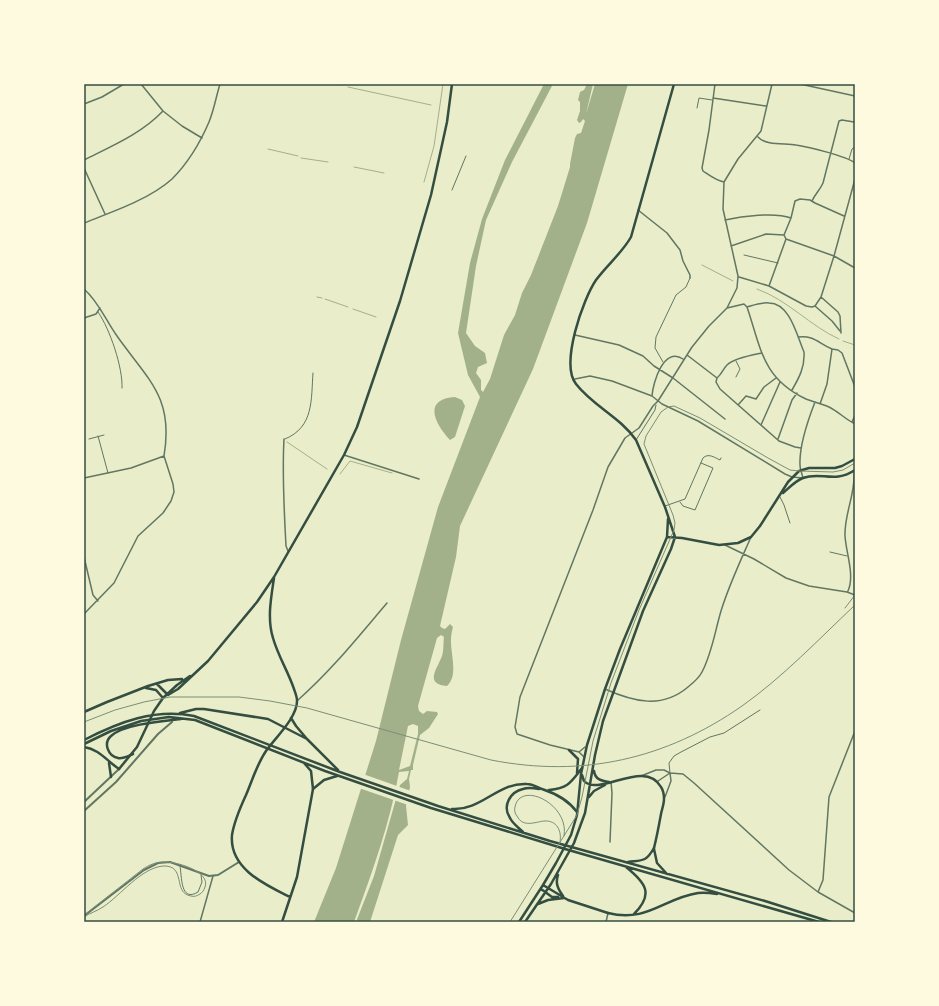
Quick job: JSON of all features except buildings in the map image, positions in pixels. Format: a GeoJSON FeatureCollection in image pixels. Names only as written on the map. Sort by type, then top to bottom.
{"type":"FeatureCollection","features":[{"type":"Feature","properties":{"kind":"main road"},"geometry":{"type":"LineString","coordinates":[[168,694],[178,689],[208,661],[257,602],[274,577],[344,455],[357,427],[400,301],[431,195],[447,122],[452,84]]}},
{"type":"Feature","properties":{"kind":"main road"},"geometry":{"type":"LineString","coordinates":[[564,898],[556,884],[557,877],[578,832],[585,813],[600,732],[643,611],[675,538],[665,507],[636,440],[632,434],[615,418],[585,395],[573,379],[570,361],[582,306],[596,280],[627,244],[631,237],[674,84]]}},
{"type":"Feature","properties":{"kind":"main road"},"geometry":{"type":"LineString","coordinates":[[667,537],[725,545],[738,543],[750,537],[760,526],[792,477],[801,470],[809,468],[835,468],[855,459]]}},
{"type":"Feature","properties":{"kind":"main road"},"geometry":{"type":"LineString","coordinates":[[781,496],[803,478],[814,476],[838,477],[854,471]]}},
{"type":"Feature","properties":{"kind":"main road"},"geometry":{"type":"LineString","coordinates":[[518,922],[541,889],[567,843],[573,828],[577,812],[582,768],[587,745],[620,649],[667,537],[668,516]]}},
{"type":"Feature","properties":{"kind":"main road"},"geometry":{"type":"LineString","coordinates":[[274,577],[270,624],[273,639],[291,680],[297,701],[291,718],[263,756],[238,813],[233,829],[232,839],[234,850],[239,862],[251,875],[290,897]]}},
{"type":"Feature","properties":{"kind":"main road"},"geometry":{"type":"LineString","coordinates":[[84,712],[152,684],[157,684],[164,681],[181,680],[191,676]]}},
{"type":"Feature","properties":{"kind":"main road"},"geometry":{"type":"LineString","coordinates":[[84,747],[98,752],[119,770],[133,754],[154,711],[163,698],[176,685],[186,678]]}},
{"type":"Feature","properties":{"kind":"main road"},"geometry":{"type":"LineString","coordinates":[[157,684],[168,694]]}},
{"type":"Feature","properties":{"kind":"main road"},"geometry":{"type":"LineString","coordinates":[[143,688],[152,688],[156,690],[163,698]]}},
{"type":"Feature","properties":{"kind":"main road"},"geometry":{"type":"LineString","coordinates":[[178,713],[196,709],[204,709],[268,719],[307,739]]}},
{"type":"Feature","properties":{"kind":"main road"},"geometry":{"type":"LineString","coordinates":[[84,740],[114,726],[143,716],[164,713],[178,713],[194,716],[340,772],[446,808],[625,864],[819,922]]}},
{"type":"Feature","properties":{"kind":"main road"},"geometry":{"type":"LineString","coordinates":[[84,744],[111,731],[141,721],[159,718],[186,718],[204,723],[337,776],[485,826],[583,854],[667,874],[765,901],[832,922]]}},
{"type":"Feature","properties":{"kind":"main road"},"geometry":{"type":"LineString","coordinates":[[133,754],[122,758],[115,757],[109,752],[107,743],[108,739],[116,733],[134,726],[186,718]]}},
{"type":"Feature","properties":{"kind":"main road"},"geometry":{"type":"LineString","coordinates":[[291,718],[307,739],[340,772]]}},
{"type":"Feature","properties":{"kind":"main road"},"geometry":{"type":"LineString","coordinates":[[569,750],[578,759],[577,775]]}},
{"type":"Feature","properties":{"kind":"main road"},"geometry":{"type":"LineString","coordinates":[[584,760],[582,779],[586,784],[600,785],[641,776],[658,781],[663,791],[664,799],[654,848],[646,859],[625,864]]}},
{"type":"Feature","properties":{"kind":"main road"},"geometry":{"type":"LineString","coordinates":[[109,762],[111,777]]}},
{"type":"Feature","properties":{"kind":"main road"},"geometry":{"type":"LineString","coordinates":[[282,922],[297,877],[313,789],[311,771],[304,763]]}},
{"type":"Feature","properties":{"kind":"main road"},"geometry":{"type":"LineString","coordinates":[[525,833],[513,823],[507,812],[508,801],[512,796],[525,788],[556,790],[574,780],[582,768]]}},
{"type":"Feature","properties":{"kind":"main road"},"geometry":{"type":"LineString","coordinates":[[593,768],[596,778],[611,782]]}},
{"type":"Feature","properties":{"kind":"main road"},"geometry":{"type":"LineString","coordinates":[[313,789],[324,780],[337,776]]}},
{"type":"Feature","properties":{"kind":"main road"},"geometry":{"type":"LineString","coordinates":[[588,798],[600,787],[611,782]]}},
{"type":"Feature","properties":{"kind":"main road"},"geometry":{"type":"LineString","coordinates":[[446,808],[458,809],[470,807],[502,788],[513,785],[528,784],[543,789]]}},
{"type":"Feature","properties":{"kind":"main road"},"geometry":{"type":"LineString","coordinates":[[549,790],[564,798],[577,812]]}},
{"type":"Feature","properties":{"kind":"main road"},"geometry":{"type":"LineString","coordinates":[[654,848],[657,863],[667,874]]}},
{"type":"Feature","properties":{"kind":"main road"},"geometry":{"type":"LineString","coordinates":[[625,864],[638,876],[645,886],[646,891],[644,902],[633,915]]}},
{"type":"Feature","properties":{"kind":"main road"},"geometry":{"type":"LineString","coordinates":[[525,922],[560,869]]}},
{"type":"Feature","properties":{"kind":"main road"},"geometry":{"type":"LineString","coordinates":[[543,885],[564,898]]}},
{"type":"Feature","properties":{"kind":"main road"},"geometry":{"type":"LineString","coordinates":[[541,889],[552,896],[564,898],[620,916],[633,915],[654,910],[690,894],[700,893],[727,895]]}},
{"type":"Feature","properties":{"kind":"main road"},"geometry":{"type":"LineString","coordinates":[[538,904],[548,900],[564,898]]}},
{"type":"Feature","properties":{"kind":"street"},"geometry":{"type":"LineString","coordinates":[[84,104],[102,97],[124,84]]}},
{"type":"Feature","properties":{"kind":"street"},"geometry":{"type":"LineString","coordinates":[[141,84],[163,111],[182,126],[202,138]]}},
{"type":"Feature","properties":{"kind":"street"},"geometry":{"type":"LineString","coordinates":[[84,223],[138,200],[168,182],[186,164],[202,138],[214,108],[219,84]]}},
{"type":"Feature","properties":{"kind":"street"},"geometry":{"type":"LineString","coordinates":[[715,84],[710,130],[702,168],[707,174],[724,182]]}},
{"type":"Feature","properties":{"kind":"street"},"geometry":{"type":"LineString","coordinates":[[584,760],[579,752],[517,734],[515,727],[520,697],[608,468],[625,438],[639,428],[708,326],[727,308],[737,288],[738,276],[735,256],[725,220],[723,204],[724,182],[738,159],[758,136],[763,125],[772,84]]}},
{"type":"Feature","properties":{"kind":"street"},"geometry":{"type":"LineString","coordinates":[[800,84],[855,96]]}},
{"type":"Feature","properties":{"kind":"street"},"geometry":{"type":"LineString","coordinates":[[713,99],[766,106]]}},
{"type":"Feature","properties":{"kind":"street"},"geometry":{"type":"LineString","coordinates":[[84,160],[129,137],[163,111]]}},
{"type":"Feature","properties":{"kind":"street"},"geometry":{"type":"LineString","coordinates":[[812,201],[814,196],[820,190],[832,151],[839,121],[854,122]]}},
{"type":"Feature","properties":{"kind":"street"},"geometry":{"type":"LineString","coordinates":[[758,136],[761,140],[767,142],[805,146],[849,159],[855,163]]}},
{"type":"Feature","properties":{"kind":"street"},"geometry":{"type":"LineString","coordinates":[[84,168],[105,214]]}},
{"type":"Feature","properties":{"kind":"street"},"geometry":{"type":"LineString","coordinates":[[815,306],[821,296],[834,256],[855,179]]}},
{"type":"Feature","properties":{"kind":"street"},"geometry":{"type":"LineString","coordinates":[[844,216],[812,201],[805,199],[795,201],[791,218],[784,235],[786,239],[834,256],[855,268]]}},
{"type":"Feature","properties":{"kind":"street"},"geometry":{"type":"LineString","coordinates":[[638,210],[667,233],[680,250],[690,278]]}},
{"type":"Feature","properties":{"kind":"street"},"geometry":{"type":"LineString","coordinates":[[725,220],[761,216],[791,218]]}},
{"type":"Feature","properties":{"kind":"street"},"geometry":{"type":"LineString","coordinates":[[731,246],[766,234],[784,235]]}},
{"type":"Feature","properties":{"kind":"street"},"geometry":{"type":"LineString","coordinates":[[769,286],[786,239]]}},
{"type":"Feature","properties":{"kind":"street"},"geometry":{"type":"LineString","coordinates":[[738,276],[769,286],[806,306],[815,306],[832,321],[840,331]]}},
{"type":"Feature","properties":{"kind":"street"},"geometry":{"type":"LineString","coordinates":[[84,289],[91,295],[116,335],[146,374],[160,397],[166,426],[164,456],[174,492],[171,501],[163,513],[138,536],[114,583],[84,614]]}},
{"type":"Feature","properties":{"kind":"street"},"geometry":{"type":"LineString","coordinates":[[821,296],[838,312],[840,316],[841,334]]}},
{"type":"Feature","properties":{"kind":"street"},"geometry":{"type":"LineString","coordinates":[[727,308],[744,304],[747,307],[768,302],[780,306],[787,313],[804,352],[805,359],[802,370],[792,390]]}},
{"type":"Feature","properties":{"kind":"street"},"geometry":{"type":"LineString","coordinates":[[747,307],[762,353],[776,378],[796,393],[837,411],[855,424]]}},
{"type":"Feature","properties":{"kind":"street"},"geometry":{"type":"LineString","coordinates":[[84,318],[98,312],[100,308]]}},
{"type":"Feature","properties":{"kind":"street"},"geometry":{"type":"LineString","coordinates":[[575,335],[619,345],[644,356],[659,370],[673,378],[725,419]]}},
{"type":"Feature","properties":{"kind":"street"},"geometry":{"type":"LineString","coordinates":[[798,337],[807,336],[842,353],[855,387]]}},
{"type":"Feature","properties":{"kind":"street"},"geometry":{"type":"LineString","coordinates":[[820,404],[827,384],[832,349]]}},
{"type":"Feature","properties":{"kind":"street"},"geometry":{"type":"LineString","coordinates":[[717,378],[721,376],[726,365],[762,353]]}},
{"type":"Feature","properties":{"kind":"street"},"geometry":{"type":"LineString","coordinates":[[687,355],[717,378]]}},
{"type":"Feature","properties":{"kind":"street"},"geometry":{"type":"LineString","coordinates":[[652,396],[659,370],[664,362],[673,357],[679,357],[684,360]]}},
{"type":"Feature","properties":{"kind":"street"},"geometry":{"type":"LineString","coordinates":[[573,379],[590,376],[612,381],[652,396],[658,401],[704,424],[792,477],[803,478],[800,465],[802,449],[809,417],[815,402]]}},
{"type":"Feature","properties":{"kind":"street"},"geometry":{"type":"LineString","coordinates":[[717,378],[716,382],[718,386],[761,425],[778,439],[802,449]]}},
{"type":"Feature","properties":{"kind":"street"},"geometry":{"type":"LineString","coordinates":[[738,405],[746,396],[754,400],[757,398],[764,387],[776,378]]}},
{"type":"Feature","properties":{"kind":"street"},"geometry":{"type":"LineString","coordinates":[[761,425],[780,382]]}},
{"type":"Feature","properties":{"kind":"street"},"geometry":{"type":"LineString","coordinates":[[778,439],[796,393]]}},
{"type":"Feature","properties":{"kind":"street"},"geometry":{"type":"LineString","coordinates":[[852,422],[855,415]]}},
{"type":"Feature","properties":{"kind":"street"},"geometry":{"type":"LineString","coordinates":[[284,439],[283,503],[286,546],[289,551]]}},
{"type":"Feature","properties":{"kind":"street"},"geometry":{"type":"LineString","coordinates":[[344,455],[419,479]]}},
{"type":"Feature","properties":{"kind":"street"},"geometry":{"type":"LineString","coordinates":[[84,478],[131,468],[164,456]]}},
{"type":"Feature","properties":{"kind":"street"},"geometry":{"type":"LineString","coordinates":[[847,592],[850,580],[845,524],[854,479],[854,471]]}},
{"type":"Feature","properties":{"kind":"street"},"geometry":{"type":"LineString","coordinates":[[606,689],[639,701],[658,702],[670,699],[681,693],[696,681],[709,656],[724,601],[738,563],[750,537]]}},
{"type":"Feature","properties":{"kind":"street"},"geometry":{"type":"LineString","coordinates":[[725,545],[786,578],[809,586],[847,592],[855,595]]}},
{"type":"Feature","properties":{"kind":"street"},"geometry":{"type":"LineString","coordinates":[[84,557],[93,595],[98,601]]}},
{"type":"Feature","properties":{"kind":"street"},"geometry":{"type":"LineString","coordinates":[[297,701],[342,657],[387,603]]}},
{"type":"Feature","properties":{"kind":"street"},"geometry":{"type":"LineString","coordinates":[[84,811],[116,782],[158,734],[172,722]]}},
{"type":"Feature","properties":{"kind":"street"},"geometry":{"type":"LineString","coordinates":[[818,892],[823,880],[829,797],[855,731]]}},
{"type":"Feature","properties":{"kind":"street"},"geometry":{"type":"LineString","coordinates":[[579,752],[587,745]]}},
{"type":"Feature","properties":{"kind":"street"},"geometry":{"type":"LineString","coordinates":[[84,802],[119,770]]}},
{"type":"Feature","properties":{"kind":"street"},"geometry":{"type":"LineString","coordinates":[[641,776],[647,772],[656,770],[683,774],[789,870],[818,892],[855,913]]}},
{"type":"Feature","properties":{"kind":"street"},"geometry":{"type":"LineString","coordinates":[[658,781],[670,773]]}},
{"type":"Feature","properties":{"kind":"street"},"geometry":{"type":"LineString","coordinates":[[664,799],[671,781],[670,773]]}},
{"type":"Feature","properties":{"kind":"street"},"geometry":{"type":"LineString","coordinates":[[610,842],[611,782]]}},
{"type":"Feature","properties":{"kind":"street"},"geometry":{"type":"LineString","coordinates":[[84,916],[153,864],[166,862],[201,874],[213,876],[239,862]]}},
{"type":"Feature","properties":{"kind":"street"},"geometry":{"type":"LineString","coordinates":[[200,922],[213,876]]}},
{"type":"Feature","properties":{"kind":"street"},"geometry":{"type":"LineString","coordinates":[[606,922],[608,913]]}},
{"type":"Feature","properties":{"kind":"lane"},"geometry":{"type":"LineString","coordinates":[[697,108],[699,98],[713,99]]}},
{"type":"Feature","properties":{"kind":"lane"},"geometry":{"type":"LineString","coordinates":[[849,159],[852,149],[855,147]]}},
{"type":"Feature","properties":{"kind":"lane"},"geometry":{"type":"LineString","coordinates":[[452,190],[466,156]]}},
{"type":"Feature","properties":{"kind":"lane"},"geometry":{"type":"LineString","coordinates":[[744,255],[778,263]]}},
{"type":"Feature","properties":{"kind":"lane"},"geometry":{"type":"LineString","coordinates":[[664,362],[657,354],[655,344],[656,337],[676,295],[686,287],[690,278]]}},
{"type":"Feature","properties":{"kind":"lane"},"geometry":{"type":"LineString","coordinates":[[98,312],[111,337],[121,377],[122,388]]}},
{"type":"Feature","properties":{"kind":"lane"},"geometry":{"type":"LineString","coordinates":[[736,361],[740,370],[736,377]]}},
{"type":"Feature","properties":{"kind":"lane"},"geometry":{"type":"LineString","coordinates":[[284,439],[301,428],[306,422],[310,412],[313,373]]}},
{"type":"Feature","properties":{"kind":"lane"},"geometry":{"type":"LineString","coordinates":[[636,440],[655,410],[656,403]]}},
{"type":"Feature","properties":{"kind":"lane"},"geometry":{"type":"LineString","coordinates":[[90,439],[104,435]]}},
{"type":"Feature","properties":{"kind":"lane"},"geometry":{"type":"LineString","coordinates":[[98,436],[108,474]]}},
{"type":"Feature","properties":{"kind":"lane"},"geometry":{"type":"LineString","coordinates":[[665,507],[685,499],[705,456],[709,455],[720,460],[721,458]]}},
{"type":"Feature","properties":{"kind":"lane"},"geometry":{"type":"LineString","coordinates":[[679,502],[683,506],[695,510],[713,468],[701,463]]}},
{"type":"Feature","properties":{"kind":"lane"},"geometry":{"type":"LineString","coordinates":[[781,496],[790,523]]}},
{"type":"Feature","properties":{"kind":"lane"},"geometry":{"type":"LineString","coordinates":[[830,552],[847,556]]}},
{"type":"Feature","properties":{"kind":"lane"},"geometry":{"type":"LineString","coordinates":[[670,773],[669,763],[674,756],[710,737],[724,733],[760,710]]}},
{"type":"Feature","properties":{"kind":"lane"},"geometry":{"type":"LineString","coordinates":[[180,866],[182,886],[184,891],[189,894],[195,894],[200,890],[202,882],[201,874]]}},
{"type":"Feature","properties":{"kind":"shaded area"},"geometry":{"type":"Polygon","coordinates":[[[544,84],[553,84],[512,162],[486,220],[476,266],[466,333],[475,346],[485,353],[487,363],[478,367],[476,373],[481,380],[481,390],[483,392],[490,379],[504,335],[515,315],[522,293],[531,275],[558,206],[570,167],[575,138],[577,134],[581,133],[585,121],[583,119],[579,123],[577,120],[580,111],[580,102],[578,100],[580,92],[584,90],[587,84],[593,84],[586,114],[595,84],[628,84],[587,223],[533,369],[460,526],[456,557],[440,626],[445,629],[450,624],[453,627],[451,634],[451,645],[453,676],[447,686],[440,685],[434,679],[435,671],[443,651],[444,637],[441,635],[437,638],[418,706],[419,711],[423,714],[427,711],[437,712],[438,714],[429,728],[420,735],[413,770],[411,770],[409,779],[410,787],[406,806],[408,825],[398,835],[370,922],[356,922],[374,876],[400,785],[407,779],[409,771],[399,772],[386,829],[354,922],[314,922],[336,868],[376,741],[401,640],[438,507],[480,397],[468,375],[458,333],[470,263],[482,219],[505,160],[544,84]],[[413,724],[408,726],[399,770],[410,766],[418,734],[418,726],[413,724]]]}},
{"type":"Feature","properties":{"kind":"shaded area"},"geometry":{"type":"Polygon","coordinates":[[[455,397],[462,400],[465,406],[455,437],[450,440],[440,427],[434,413],[438,402],[455,397]]]}},
{"type":"Feature","properties":{"kind":"pier"},"geometry":{"type":"Polygon","coordinates":[[[363,774],[411,791],[408,805],[359,788],[363,774]]]}},
{"type":"Feature","properties":{"kind":"waterway"},"geometry":{"type":"LineString","coordinates":[[337,84],[342,85]]}},
{"type":"Feature","properties":{"kind":"waterway"},"geometry":{"type":"LineString","coordinates":[[424,182],[434,146],[443,84]]}},
{"type":"Feature","properties":{"kind":"waterway"},"geometry":{"type":"LineString","coordinates":[[348,87],[431,105]]}},
{"type":"Feature","properties":{"kind":"waterway"},"geometry":{"type":"LineString","coordinates":[[268,149],[298,156]]}},
{"type":"Feature","properties":{"kind":"waterway"},"geometry":{"type":"LineString","coordinates":[[301,158],[328,162]]}},
{"type":"Feature","properties":{"kind":"waterway"},"geometry":{"type":"LineString","coordinates":[[354,167],[384,173]]}},
{"type":"Feature","properties":{"kind":"waterway"},"geometry":{"type":"LineString","coordinates":[[702,265],[733,281]]}},
{"type":"Feature","properties":{"kind":"waterway"},"geometry":{"type":"LineString","coordinates":[[757,289],[789,306],[828,334],[839,339]]}},
{"type":"Feature","properties":{"kind":"waterway"},"geometry":{"type":"LineString","coordinates":[[317,297],[322,298]]}},
{"type":"Feature","properties":{"kind":"waterway"},"geometry":{"type":"LineString","coordinates":[[325,299],[348,307]]}},
{"type":"Feature","properties":{"kind":"waterway"},"geometry":{"type":"LineString","coordinates":[[353,309],[376,317]]}},
{"type":"Feature","properties":{"kind":"waterway"},"geometry":{"type":"LineString","coordinates":[[843,341],[855,345]]}},
{"type":"Feature","properties":{"kind":"waterway"},"geometry":{"type":"LineString","coordinates":[[287,442],[327,469]]}},
{"type":"Feature","properties":{"kind":"waterway"},"geometry":{"type":"LineString","coordinates":[[340,474],[350,461],[392,473]]}},
{"type":"Feature","properties":{"kind":"tram line"},"geometry":{"type":"LineString","coordinates":[[510,922],[577,815],[593,741],[611,683],[639,610],[674,530],[675,523],[673,515],[644,444],[646,436],[661,412],[668,407],[674,406],[700,418],[790,470],[833,472],[843,470],[855,463]]}},
{"type":"Feature","properties":{"kind":"tram line"},"geometry":{"type":"LineString","coordinates":[[560,842],[558,827],[552,822],[544,821],[526,823],[520,820],[515,809],[519,799],[526,796],[534,796],[544,799],[560,814],[564,824],[564,836]]}},
{"type":"Feature","properties":{"kind":"tram line"},"geometry":{"type":"LineString","coordinates":[[84,915],[143,869],[155,863],[168,862],[183,865],[198,872],[203,876],[205,881],[204,890],[199,895],[191,896],[185,894],[182,890],[175,870],[170,867],[163,866],[155,868],[139,877],[103,907],[84,917]]}},
{"type":"Feature","properties":{"kind":"railway"},"geometry":{"type":"LineString","coordinates":[[845,608],[855,595]]}},
{"type":"Feature","properties":{"kind":"railway"},"geometry":{"type":"LineString","coordinates":[[84,722],[115,710],[170,697],[239,697],[307,708],[491,760],[525,765],[558,767],[591,765],[622,760],[653,751],[684,739],[713,724],[742,706],[772,683],[855,605]]}}]}
